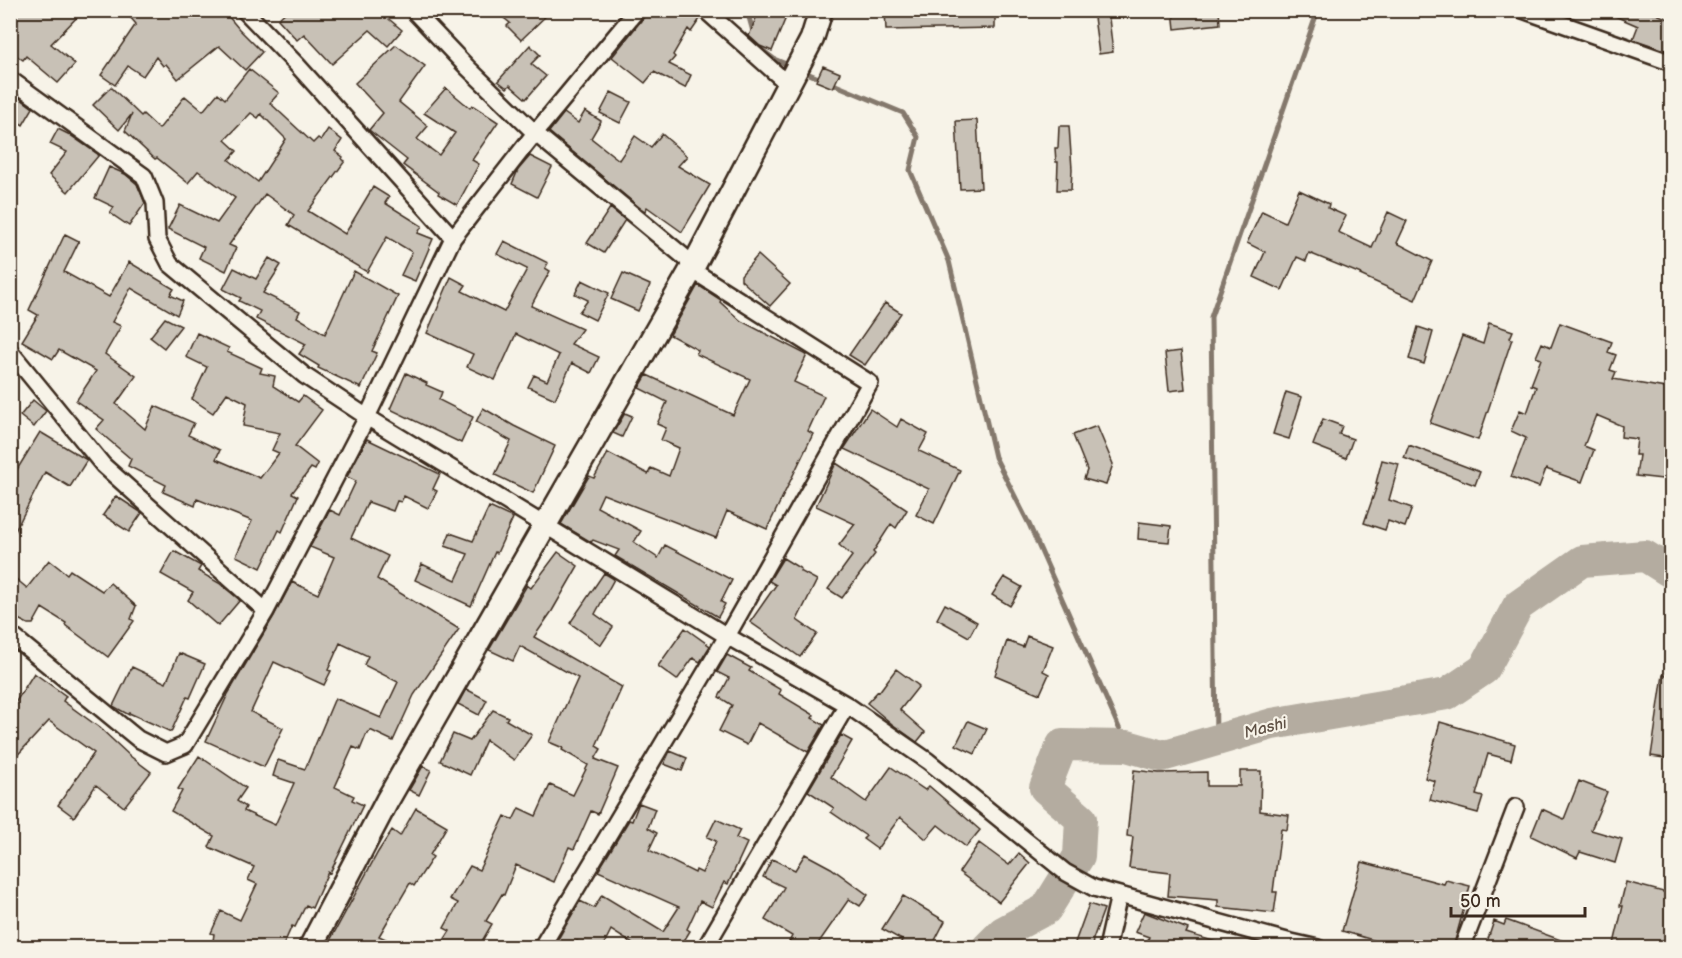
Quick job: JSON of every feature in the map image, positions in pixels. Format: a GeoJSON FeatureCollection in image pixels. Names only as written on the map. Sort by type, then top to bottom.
{"type":"FeatureCollection","features":[{"type":"Feature","properties":{"kind":"street"},"geometry":{"type":"LineString","coordinates":[[244,10],[298,66],[453,238]]}},
{"type":"Feature","properties":{"kind":"street"},"geometry":{"type":"LineString","coordinates":[[413,10],[467,67],[535,133],[693,267],[870,383],[727,636],[541,948]]}},
{"type":"Feature","properties":{"kind":"street"},"geometry":{"type":"LineString","coordinates":[[10,634],[138,739],[166,753],[185,745],[266,611],[367,417],[453,238],[535,133],[637,10]]}},
{"type":"Feature","properties":{"kind":"street"},"geometry":{"type":"LineString","coordinates":[[705,10],[789,85]]}},
{"type":"Feature","properties":{"kind":"street"},"geometry":{"type":"LineString","coordinates":[[310,948],[387,801],[693,267],[812,39],[821,10]]}},
{"type":"Feature","properties":{"kind":"street"},"geometry":{"type":"LineString","coordinates":[[1523,10],[1671,63]]}},
{"type":"Feature","properties":{"kind":"street"},"geometry":{"type":"LineString","coordinates":[[10,79],[144,176],[155,203],[157,238],[170,264],[305,376],[367,417],[727,636],[847,705],[928,761],[1065,872],[1094,888],[1285,944],[1318,948]]}},
{"type":"Feature","properties":{"kind":"street"},"geometry":{"type":"LineString","coordinates":[[10,351],[103,465],[266,611]]}},
{"type":"Feature","properties":{"kind":"street"},"geometry":{"type":"LineString","coordinates":[[705,948],[847,705]]}},
{"type":"Feature","properties":{"kind":"street"},"geometry":{"type":"LineString","coordinates":[[1462,948],[1516,807]]}},
{"type":"Feature","properties":{"kind":"street"},"geometry":{"type":"LineString","coordinates":[[1107,948],[1119,895]]}},
{"type":"Feature","properties":{"kind":"building"},"geometry":{"type":"Polygon","coordinates":[[[10,10],[84,10],[51,44],[75,64],[58,83],[26,56],[23,60],[10,51],[10,10]]]}},
{"type":"Feature","properties":{"kind":"building"},"geometry":{"type":"Polygon","coordinates":[[[124,10],[223,10],[262,52],[245,70],[219,46],[178,79],[166,64],[163,66],[156,57],[143,76],[128,66],[115,85],[101,75],[136,24],[124,10]]]}},
{"type":"Feature","properties":{"kind":"building"},"geometry":{"type":"Polygon","coordinates":[[[288,10],[378,10],[402,30],[388,46],[370,30],[332,64],[304,34],[297,40],[278,19],[288,10]]]}},
{"type":"Feature","properties":{"kind":"building"},"geometry":{"type":"Polygon","coordinates":[[[494,10],[552,10],[521,40],[507,26],[510,23],[494,10]]]}},
{"type":"Feature","properties":{"kind":"building"},"geometry":{"type":"Polygon","coordinates":[[[647,10],[696,10],[700,19],[691,32],[688,29],[673,55],[675,57],[669,64],[691,75],[685,88],[654,72],[645,83],[612,57],[645,16],[647,10]]]}},
{"type":"Feature","properties":{"kind":"building"},"geometry":{"type":"Polygon","coordinates":[[[759,10],[789,10],[772,51],[760,46],[749,36],[759,10]]]}},
{"type":"Feature","properties":{"kind":"building"},"geometry":{"type":"Polygon","coordinates":[[[885,10],[995,10],[995,28],[886,30],[885,10]]]}},
{"type":"Feature","properties":{"kind":"building"},"geometry":{"type":"Polygon","coordinates":[[[1093,10],[1108,10],[1113,52],[1099,54],[1093,10]]]}},
{"type":"Feature","properties":{"kind":"building"},"geometry":{"type":"Polygon","coordinates":[[[1173,10],[1219,10],[1220,24],[1175,29],[1173,10]]]}},
{"type":"Feature","properties":{"kind":"building"},"geometry":{"type":"Polygon","coordinates":[[[1601,10],[1647,10],[1671,20],[1671,40],[1668,51],[1633,39],[1638,26],[1601,10]]]}},
{"type":"Feature","properties":{"kind":"building"},"geometry":{"type":"Polygon","coordinates":[[[396,45],[425,66],[399,102],[428,126],[417,139],[439,155],[455,133],[424,113],[446,88],[470,108],[472,105],[498,122],[472,160],[479,164],[457,205],[438,194],[439,192],[403,165],[407,160],[369,130],[383,113],[355,83],[396,45]]]}},
{"type":"Feature","properties":{"kind":"building"},"geometry":{"type":"Polygon","coordinates":[[[530,45],[540,55],[531,64],[546,76],[526,99],[510,85],[507,88],[498,81],[530,45]]]}},
{"type":"Feature","properties":{"kind":"building"},"geometry":{"type":"Polygon","coordinates":[[[823,66],[840,73],[833,88],[816,81],[823,66]]]}},
{"type":"Feature","properties":{"kind":"building"},"geometry":{"type":"Polygon","coordinates":[[[249,69],[279,93],[270,103],[313,143],[318,138],[321,140],[328,129],[342,140],[335,151],[345,161],[308,211],[345,234],[373,187],[389,197],[385,203],[422,226],[418,233],[433,239],[415,281],[401,275],[412,252],[387,237],[367,272],[288,225],[294,215],[265,194],[229,245],[236,248],[226,271],[199,258],[204,247],[168,229],[180,205],[217,223],[235,198],[198,171],[188,183],[157,158],[155,159],[125,131],[132,114],[119,130],[93,105],[111,87],[141,116],[143,114],[159,129],[185,96],[203,111],[218,93],[225,99],[249,69]],[[251,113],[225,140],[237,151],[229,160],[258,182],[286,139],[261,114],[258,118],[251,113]]]}},
{"type":"Feature","properties":{"kind":"building"},"geometry":{"type":"Polygon","coordinates":[[[10,91],[33,108],[23,125],[10,117],[10,91]]]}},
{"type":"Feature","properties":{"kind":"building"},"geometry":{"type":"Polygon","coordinates":[[[611,92],[631,102],[620,123],[600,113],[611,92]]]}},
{"type":"Feature","properties":{"kind":"building"},"geometry":{"type":"Polygon","coordinates":[[[585,111],[601,121],[591,138],[619,160],[635,136],[651,147],[662,134],[687,156],[678,166],[710,185],[682,232],[647,207],[645,211],[640,208],[549,132],[564,113],[578,123],[585,111]]]}},
{"type":"Feature","properties":{"kind":"building"},"geometry":{"type":"Polygon","coordinates":[[[977,120],[981,188],[960,189],[956,121],[977,120]]]}},
{"type":"Feature","properties":{"kind":"building"},"geometry":{"type":"Polygon","coordinates":[[[1059,126],[1069,126],[1071,190],[1057,190],[1058,162],[1056,162],[1055,148],[1058,148],[1059,126]]]}},
{"type":"Feature","properties":{"kind":"building"},"geometry":{"type":"Polygon","coordinates":[[[58,129],[99,155],[68,192],[49,175],[67,152],[50,144],[58,129]]]}},
{"type":"Feature","properties":{"kind":"building"},"geometry":{"type":"Polygon","coordinates":[[[530,156],[552,167],[537,197],[512,184],[518,170],[530,156]]]}},
{"type":"Feature","properties":{"kind":"building"},"geometry":{"type":"Polygon","coordinates":[[[109,167],[125,174],[137,184],[145,203],[129,226],[110,213],[114,207],[95,198],[109,167]]]}},
{"type":"Feature","properties":{"kind":"building"},"geometry":{"type":"Polygon","coordinates":[[[1299,190],[1329,204],[1328,208],[1346,216],[1338,232],[1372,248],[1388,212],[1407,221],[1397,243],[1432,261],[1415,300],[1361,274],[1309,253],[1306,261],[1297,257],[1282,290],[1254,277],[1265,252],[1247,243],[1262,211],[1285,222],[1299,190]]]}},
{"type":"Feature","properties":{"kind":"building"},"geometry":{"type":"Polygon","coordinates":[[[610,208],[625,220],[604,253],[587,243],[610,208]]]}},
{"type":"Feature","properties":{"kind":"building"},"geometry":{"type":"Polygon","coordinates":[[[65,234],[79,241],[64,272],[109,297],[129,262],[174,289],[170,295],[183,301],[177,315],[131,288],[112,322],[121,326],[105,354],[136,376],[116,404],[145,429],[155,406],[194,423],[188,435],[220,450],[216,459],[260,478],[279,453],[272,450],[280,433],[243,426],[247,403],[227,393],[213,413],[192,399],[207,367],[186,357],[197,333],[229,348],[227,352],[262,368],[260,373],[275,376],[273,386],[298,402],[303,396],[322,410],[295,446],[318,464],[315,470],[311,468],[292,493],[298,496],[282,532],[279,530],[261,568],[236,556],[252,521],[197,499],[195,506],[163,492],[166,485],[128,466],[131,459],[96,429],[104,420],[76,401],[96,371],[59,350],[53,359],[22,341],[38,315],[29,310],[65,234]]]}},
{"type":"Feature","properties":{"kind":"building"},"geometry":{"type":"Polygon","coordinates":[[[504,241],[548,263],[545,268],[550,271],[531,306],[582,329],[571,344],[599,357],[591,373],[572,363],[555,399],[528,387],[534,375],[547,381],[559,355],[516,334],[495,380],[467,367],[473,354],[427,333],[451,277],[466,285],[462,291],[504,312],[527,269],[497,254],[504,241]]]}},
{"type":"Feature","properties":{"kind":"building"},"geometry":{"type":"Polygon","coordinates":[[[758,255],[790,284],[770,306],[741,280],[741,275],[758,255]]]}},
{"type":"Feature","properties":{"kind":"building"},"geometry":{"type":"Polygon","coordinates":[[[269,258],[281,265],[263,293],[300,311],[297,317],[325,334],[354,271],[398,296],[372,351],[377,353],[361,388],[318,368],[319,366],[299,354],[306,344],[256,319],[260,311],[239,301],[241,298],[223,289],[234,268],[256,279],[269,258]]]}},
{"type":"Feature","properties":{"kind":"building"},"geometry":{"type":"Polygon","coordinates":[[[623,273],[650,285],[638,311],[611,299],[623,273]]]}},
{"type":"Feature","properties":{"kind":"building"},"geometry":{"type":"Polygon","coordinates":[[[582,280],[609,293],[595,320],[579,312],[588,300],[575,294],[582,280]]]}},
{"type":"Feature","properties":{"kind":"building"},"geometry":{"type":"Polygon","coordinates":[[[698,285],[721,300],[720,302],[741,321],[807,355],[794,382],[824,396],[808,431],[813,434],[767,529],[727,511],[716,538],[603,494],[597,507],[641,531],[634,542],[658,558],[665,545],[732,580],[721,602],[725,604],[718,617],[615,556],[619,550],[593,540],[591,542],[561,524],[589,476],[594,478],[608,453],[648,474],[651,468],[669,476],[679,448],[661,440],[666,428],[657,424],[667,402],[639,388],[647,375],[733,415],[750,379],[696,354],[698,350],[670,335],[698,285]]]}},
{"type":"Feature","properties":{"kind":"building"},"geometry":{"type":"Polygon","coordinates":[[[885,303],[901,313],[865,365],[849,355],[885,303]]]}},
{"type":"Feature","properties":{"kind":"building"},"geometry":{"type":"Polygon","coordinates":[[[165,318],[181,326],[164,348],[150,337],[165,318]]]}},
{"type":"Feature","properties":{"kind":"building"},"geometry":{"type":"Polygon","coordinates":[[[1489,323],[1513,331],[1478,440],[1430,423],[1462,336],[1483,344],[1489,323]]]}},
{"type":"Feature","properties":{"kind":"building"},"geometry":{"type":"Polygon","coordinates":[[[1560,323],[1612,342],[1608,352],[1616,355],[1610,370],[1616,372],[1613,379],[1671,389],[1671,480],[1636,476],[1639,455],[1635,455],[1637,439],[1621,437],[1622,426],[1596,415],[1584,446],[1594,450],[1582,482],[1546,469],[1539,487],[1511,477],[1526,438],[1511,431],[1520,410],[1527,413],[1536,387],[1531,385],[1541,359],[1536,357],[1542,343],[1551,347],[1560,323]]]}},
{"type":"Feature","properties":{"kind":"building"},"geometry":{"type":"Polygon","coordinates":[[[1418,327],[1433,332],[1424,364],[1409,359],[1418,327]]]}},
{"type":"Feature","properties":{"kind":"building"},"geometry":{"type":"Polygon","coordinates":[[[1181,351],[1185,389],[1169,391],[1165,353],[1181,351]]]}},
{"type":"Feature","properties":{"kind":"building"},"geometry":{"type":"Polygon","coordinates":[[[406,373],[442,392],[439,400],[473,417],[461,443],[390,409],[406,373]]]}},
{"type":"Feature","properties":{"kind":"building"},"geometry":{"type":"Polygon","coordinates":[[[1286,392],[1302,397],[1289,439],[1273,434],[1286,392]]]}},
{"type":"Feature","properties":{"kind":"building"},"geometry":{"type":"Polygon","coordinates":[[[33,400],[46,411],[34,427],[20,416],[33,400]]]}},
{"type":"Feature","properties":{"kind":"building"},"geometry":{"type":"Polygon","coordinates":[[[483,408],[555,446],[533,493],[495,475],[511,441],[476,422],[483,408]]]}},
{"type":"Feature","properties":{"kind":"building"},"geometry":{"type":"Polygon","coordinates":[[[870,409],[897,427],[901,419],[928,434],[919,451],[960,470],[934,524],[916,515],[929,489],[844,449],[870,409]]]}},
{"type":"Feature","properties":{"kind":"building"},"geometry":{"type":"Polygon","coordinates":[[[625,413],[632,416],[622,437],[613,433],[625,413]]]}},
{"type":"Feature","properties":{"kind":"building"},"geometry":{"type":"Polygon","coordinates":[[[1323,419],[1342,426],[1339,434],[1353,439],[1346,458],[1313,445],[1323,419]]]}},
{"type":"Feature","properties":{"kind":"building"},"geometry":{"type":"Polygon","coordinates":[[[1097,426],[1113,464],[1106,485],[1084,479],[1087,470],[1073,435],[1097,426]]]}},
{"type":"Feature","properties":{"kind":"building"},"geometry":{"type":"Polygon","coordinates":[[[40,432],[87,460],[70,487],[45,472],[10,541],[10,481],[40,432]]]}},
{"type":"Feature","properties":{"kind":"building"},"geometry":{"type":"Polygon","coordinates":[[[367,439],[440,474],[433,489],[437,491],[428,508],[404,496],[401,502],[397,501],[393,511],[368,502],[351,538],[388,556],[377,579],[459,629],[414,695],[393,741],[370,730],[360,750],[353,747],[335,787],[354,796],[352,800],[363,805],[312,908],[306,905],[295,927],[292,926],[282,948],[212,948],[214,934],[211,933],[221,911],[240,920],[257,884],[248,880],[254,867],[209,847],[214,836],[171,811],[182,791],[178,789],[199,756],[246,788],[237,801],[246,807],[244,811],[275,825],[294,783],[273,776],[278,760],[305,769],[335,698],[381,718],[398,682],[364,665],[368,656],[340,643],[324,685],[274,662],[251,712],[283,728],[264,767],[206,741],[228,694],[292,582],[318,594],[334,557],[310,547],[330,510],[340,515],[356,481],[347,477],[367,439]]]}},
{"type":"Feature","properties":{"kind":"building"},"geometry":{"type":"Polygon","coordinates":[[[1409,445],[1480,472],[1475,485],[1404,458],[1409,445]]]}},
{"type":"Feature","properties":{"kind":"building"},"geometry":{"type":"Polygon","coordinates":[[[1382,460],[1399,464],[1389,500],[1412,508],[1405,527],[1388,521],[1385,530],[1364,523],[1378,483],[1376,483],[1382,460]]]}},
{"type":"Feature","properties":{"kind":"building"},"geometry":{"type":"Polygon","coordinates":[[[836,463],[907,510],[896,528],[891,524],[873,552],[875,554],[842,598],[828,589],[852,556],[839,545],[855,524],[816,506],[836,463]]]}},
{"type":"Feature","properties":{"kind":"building"},"geometry":{"type":"Polygon","coordinates":[[[116,496],[142,513],[129,532],[103,515],[116,496]]]}},
{"type":"Feature","properties":{"kind":"building"},"geometry":{"type":"Polygon","coordinates":[[[489,507],[513,518],[471,606],[415,580],[422,564],[456,580],[468,554],[445,546],[450,533],[473,541],[489,507]]]}},
{"type":"Feature","properties":{"kind":"building"},"geometry":{"type":"Polygon","coordinates":[[[1139,522],[1171,526],[1169,542],[1138,539],[1139,522]]]}},
{"type":"Feature","properties":{"kind":"building"},"geometry":{"type":"Polygon","coordinates":[[[174,551],[201,566],[198,571],[219,583],[240,600],[218,626],[188,600],[193,592],[161,574],[174,551]]]}},
{"type":"Feature","properties":{"kind":"building"},"geometry":{"type":"Polygon","coordinates":[[[558,552],[578,566],[534,637],[622,687],[596,746],[601,749],[595,759],[618,768],[598,814],[591,811],[574,849],[569,847],[554,882],[516,865],[504,895],[502,894],[486,921],[492,924],[478,948],[439,948],[450,931],[444,928],[458,903],[450,899],[470,866],[479,870],[505,816],[513,820],[519,808],[536,816],[550,785],[573,795],[588,765],[562,750],[563,748],[549,742],[578,678],[520,646],[513,661],[489,650],[527,585],[531,588],[558,552]]]}},
{"type":"Feature","properties":{"kind":"building"},"geometry":{"type":"Polygon","coordinates":[[[783,558],[817,580],[797,620],[817,634],[800,657],[750,622],[776,585],[769,581],[783,558]]]}},
{"type":"Feature","properties":{"kind":"building"},"geometry":{"type":"Polygon","coordinates":[[[49,560],[67,574],[70,570],[102,591],[110,583],[136,606],[131,619],[134,621],[108,657],[65,625],[66,623],[42,608],[33,624],[28,624],[10,615],[10,574],[27,588],[49,560]]]}},
{"type":"Feature","properties":{"kind":"building"},"geometry":{"type":"Polygon","coordinates":[[[604,573],[614,579],[595,614],[613,627],[601,645],[570,623],[604,573]]]}},
{"type":"Feature","properties":{"kind":"building"},"geometry":{"type":"Polygon","coordinates":[[[1004,577],[1022,587],[1010,606],[992,595],[1004,577]]]}},
{"type":"Feature","properties":{"kind":"building"},"geometry":{"type":"Polygon","coordinates":[[[945,604],[977,622],[969,637],[937,619],[945,604]]]}},
{"type":"Feature","properties":{"kind":"building"},"geometry":{"type":"Polygon","coordinates":[[[685,628],[710,646],[700,662],[693,658],[677,680],[658,666],[685,628]]]}},
{"type":"Feature","properties":{"kind":"building"},"geometry":{"type":"Polygon","coordinates":[[[1027,636],[1053,646],[1043,671],[1049,674],[1040,694],[995,675],[1007,641],[1023,647],[1027,636]]]}},
{"type":"Feature","properties":{"kind":"building"},"geometry":{"type":"Polygon","coordinates":[[[179,653],[205,664],[171,732],[113,706],[132,667],[166,683],[179,653]]]}},
{"type":"Feature","properties":{"kind":"building"},"geometry":{"type":"Polygon","coordinates":[[[727,655],[751,668],[749,671],[781,690],[779,694],[814,715],[812,718],[824,725],[808,752],[758,723],[747,745],[719,731],[732,705],[719,697],[729,678],[717,672],[727,655]]]}},
{"type":"Feature","properties":{"kind":"building"},"geometry":{"type":"Polygon","coordinates":[[[896,669],[919,686],[900,710],[925,732],[917,742],[867,703],[879,692],[896,669]]]}},
{"type":"Feature","properties":{"kind":"building"},"geometry":{"type":"Polygon","coordinates":[[[34,673],[66,696],[63,701],[100,728],[151,772],[124,807],[96,785],[74,817],[58,805],[94,753],[49,721],[10,763],[10,711],[34,673]]]}},
{"type":"Feature","properties":{"kind":"building"},"geometry":{"type":"Polygon","coordinates":[[[1663,675],[1671,675],[1671,759],[1651,756],[1663,675]]]}},
{"type":"Feature","properties":{"kind":"building"},"geometry":{"type":"Polygon","coordinates":[[[466,689],[487,700],[479,715],[458,704],[466,689]]]}},
{"type":"Feature","properties":{"kind":"building"},"geometry":{"type":"Polygon","coordinates":[[[493,710],[508,717],[506,720],[532,735],[514,760],[486,740],[470,775],[440,761],[453,734],[470,741],[493,710]]]}},
{"type":"Feature","properties":{"kind":"building"},"geometry":{"type":"Polygon","coordinates":[[[968,721],[987,729],[975,754],[956,745],[968,721]]]}},
{"type":"Feature","properties":{"kind":"building"},"geometry":{"type":"Polygon","coordinates":[[[1440,722],[1515,744],[1511,760],[1488,754],[1476,795],[1483,797],[1478,813],[1430,800],[1435,781],[1425,778],[1440,722]]]}},
{"type":"Feature","properties":{"kind":"building"},"geometry":{"type":"Polygon","coordinates":[[[841,735],[852,741],[831,777],[866,802],[891,767],[925,790],[929,786],[980,830],[966,847],[938,825],[926,839],[900,817],[877,849],[863,839],[866,836],[831,812],[834,808],[808,791],[841,735]]]}},
{"type":"Feature","properties":{"kind":"building"},"geometry":{"type":"Polygon","coordinates":[[[670,751],[687,758],[682,771],[664,764],[670,751]]]}},
{"type":"Feature","properties":{"kind":"building"},"geometry":{"type":"Polygon","coordinates":[[[423,766],[431,770],[419,795],[409,790],[423,766]]]}},
{"type":"Feature","properties":{"kind":"building"},"geometry":{"type":"Polygon","coordinates":[[[1134,770],[1159,773],[1207,772],[1207,786],[1240,786],[1240,771],[1261,771],[1260,811],[1289,815],[1287,830],[1281,829],[1273,892],[1277,892],[1274,913],[1218,907],[1218,900],[1168,896],[1170,873],[1129,868],[1133,837],[1127,836],[1134,770]]]}},
{"type":"Feature","properties":{"kind":"building"},"geometry":{"type":"Polygon","coordinates":[[[1579,781],[1607,792],[1591,830],[1622,839],[1615,863],[1580,852],[1577,858],[1531,836],[1542,809],[1564,819],[1579,781]]]}},
{"type":"Feature","properties":{"kind":"building"},"geometry":{"type":"Polygon","coordinates":[[[639,803],[655,809],[648,828],[657,833],[649,850],[695,873],[696,870],[702,873],[716,841],[707,837],[716,819],[740,830],[736,838],[747,843],[728,884],[724,882],[712,907],[700,901],[687,929],[690,931],[682,944],[689,948],[639,948],[611,930],[602,948],[590,948],[577,941],[575,948],[553,948],[580,901],[594,908],[602,895],[663,932],[679,907],[598,871],[629,820],[632,821],[639,803]]]}},
{"type":"Feature","properties":{"kind":"building"},"geometry":{"type":"Polygon","coordinates":[[[416,808],[447,826],[430,855],[433,857],[414,886],[410,883],[379,936],[405,948],[326,948],[392,830],[400,836],[416,808]]]}},
{"type":"Feature","properties":{"kind":"building"},"geometry":{"type":"Polygon","coordinates":[[[979,843],[1009,865],[1019,853],[1030,863],[999,902],[959,872],[979,843]]]}},
{"type":"Feature","properties":{"kind":"building"},"geometry":{"type":"Polygon","coordinates":[[[805,854],[831,868],[868,895],[860,906],[849,899],[815,948],[786,948],[792,936],[765,920],[784,887],[763,877],[772,859],[795,870],[805,854]]]}},
{"type":"Feature","properties":{"kind":"building"},"geometry":{"type":"Polygon","coordinates":[[[1362,862],[1444,884],[1446,880],[1470,886],[1453,948],[1400,948],[1342,931],[1362,862]]]}},
{"type":"Feature","properties":{"kind":"building"},"geometry":{"type":"Polygon","coordinates":[[[1626,882],[1671,894],[1671,948],[1613,948],[1626,882]]]}},
{"type":"Feature","properties":{"kind":"building"},"geometry":{"type":"Polygon","coordinates":[[[903,896],[945,921],[931,948],[898,948],[902,940],[882,929],[903,896]]]}},
{"type":"Feature","properties":{"kind":"building"},"geometry":{"type":"Polygon","coordinates":[[[1089,904],[1104,909],[1092,948],[1073,948],[1089,904]]]}},
{"type":"Feature","properties":{"kind":"building"},"geometry":{"type":"Polygon","coordinates":[[[1144,912],[1188,929],[1186,933],[1223,944],[1223,948],[1145,948],[1149,937],[1135,932],[1144,912]]]}},
{"type":"Feature","properties":{"kind":"building"},"geometry":{"type":"Polygon","coordinates":[[[1506,920],[1577,946],[1576,948],[1485,948],[1494,921],[1504,925],[1506,920]]]}},
{"type":"Feature","properties":{"kind":"waterway"},"geometry":{"type":"LineString","coordinates":[[747,10],[757,46],[774,59],[791,66]]}},
{"type":"Feature","properties":{"kind":"waterway"},"geometry":{"type":"LineString","coordinates":[[1216,739],[1211,317],[1318,10]]}},
{"type":"Feature","properties":{"kind":"waterway"},"geometry":{"type":"LineString","coordinates":[[802,71],[903,113],[918,137],[910,170],[949,261],[995,457],[1029,524],[1127,746]]}},
{"type":"Feature","properties":{"kind":"waterway","name":"Mashi"},"geometry":{"type":"LineString","coordinates":[[987,948],[1003,932],[1046,909],[1079,856],[1081,819],[1045,788],[1062,745],[1127,746],[1162,756],[1272,724],[1447,694],[1484,669],[1518,606],[1582,561],[1645,556],[1672,573]]}},
{"type":"Feature","properties":{"kind":"waterway"},"geometry":{"type":"LineString","coordinates":[[10,931],[15,940],[27,948]]}}]}
